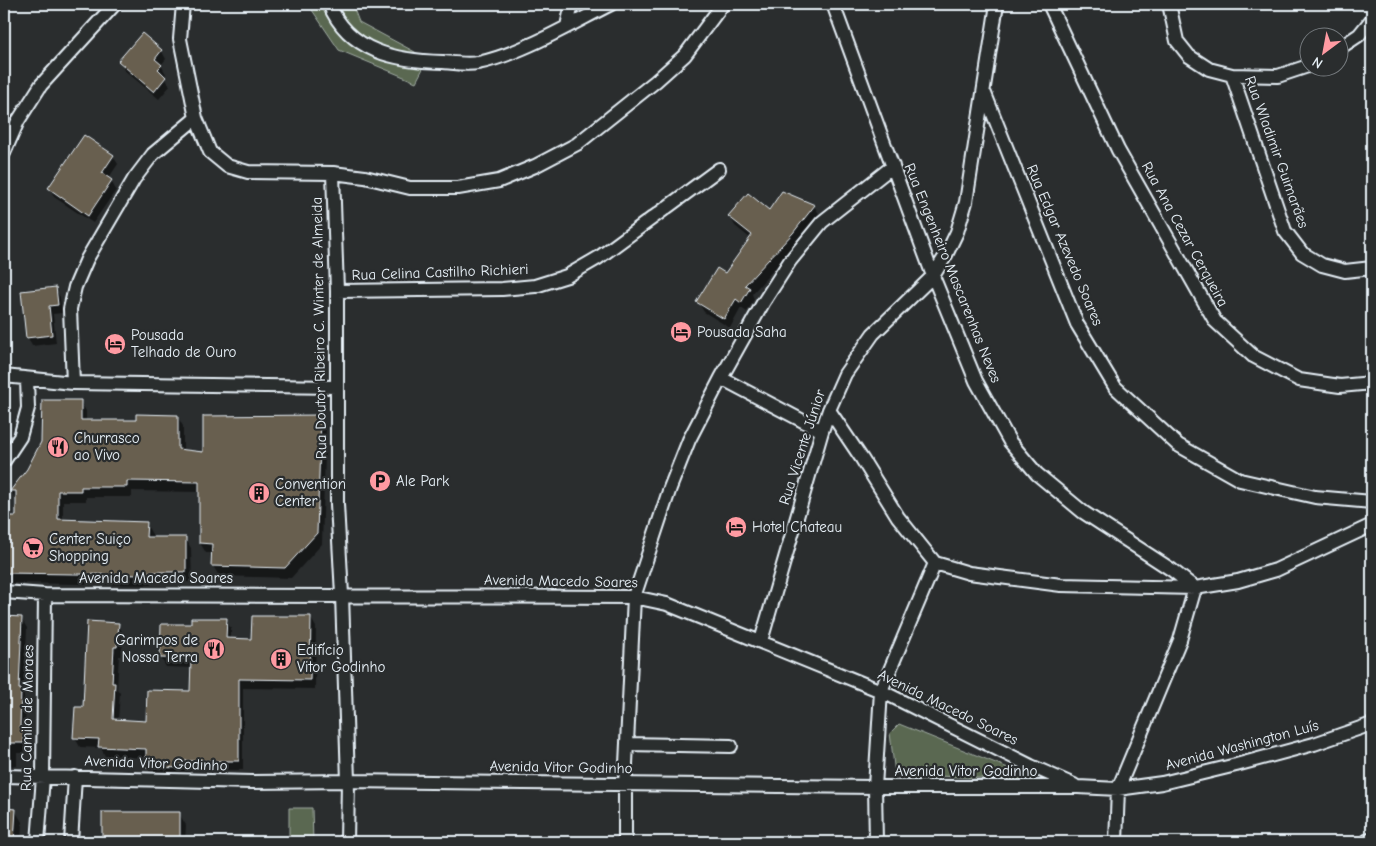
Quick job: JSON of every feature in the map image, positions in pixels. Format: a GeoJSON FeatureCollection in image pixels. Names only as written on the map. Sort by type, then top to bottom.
{"type":"FeatureCollection","features":[{"type":"Feature","properties":{"kind":"street"},"geometry":{"type":"LineString","coordinates":[[4,153],[18,121],[41,85],[115,4]]}},
{"type":"Feature","properties":{"kind":"street"},"geometry":{"type":"LineString","coordinates":[[183,4],[180,38],[196,118],[210,152],[227,166],[248,172],[333,173],[365,177],[410,188],[458,188],[499,181],[535,166],[576,144],[656,81],[685,55],[723,4]]}},
{"type":"Feature","properties":{"kind":"street"},"geometry":{"type":"LineString","coordinates":[[329,4],[336,20],[357,41],[390,57],[418,62],[476,63],[511,53],[611,4]]}},
{"type":"Feature","properties":{"kind":"street"},"geometry":{"type":"LineString","coordinates":[[567,26],[572,4]]}},
{"type":"Feature","properties":{"kind":"street","name":"Rua Engenheiro Mascarenhas Neves"},"geometry":{"type":"LineString","coordinates":[[833,4],[933,276],[976,381],[1010,442],[1037,474],[1083,512],[1172,570],[1195,588]]}},
{"type":"Feature","properties":{"kind":"street","name":"Rua Vicente Júnior"},"geometry":{"type":"LineString","coordinates":[[761,641],[822,431],[845,374],[872,334],[933,276],[957,232],[966,202],[997,4]]}},
{"type":"Feature","properties":{"kind":"street","name":"Rua Ana Cezar Cerqueira"},"geometry":{"type":"LineString","coordinates":[[1049,4],[1118,150],[1214,321],[1253,356],[1299,380],[1340,386],[1372,383]]}},
{"type":"Feature","properties":{"kind":"street"},"geometry":{"type":"LineString","coordinates":[[1169,4],[1177,41],[1189,56],[1209,69],[1232,75],[1278,76],[1298,69]]}},
{"type":"Feature","properties":{"kind":"street"},"geometry":{"type":"LineString","coordinates":[[1348,43],[1359,35],[1372,19]]}},
{"type":"Feature","properties":{"kind":"street","name":"Rua Wladimir Guimarães"},"geometry":{"type":"LineString","coordinates":[[1232,75],[1285,231],[1302,253],[1322,265],[1345,271],[1372,268]]}},
{"type":"Feature","properties":{"kind":"street","name":"Rua Edgar Azevedo Soares"},"geometry":{"type":"LineString","coordinates":[[984,93],[1077,324],[1115,387],[1178,445],[1240,480],[1315,498],[1372,502]]}},
{"type":"Feature","properties":{"kind":"street"},"geometry":{"type":"LineString","coordinates":[[73,382],[70,309],[75,287],[87,259],[134,179],[152,154],[196,118]]}},
{"type":"Feature","properties":{"kind":"street"},"geometry":{"type":"LineString","coordinates":[[625,842],[625,784],[634,597],[670,488],[690,440],[721,378],[763,303],[790,261],[822,222],[893,166]]}},
{"type":"Feature","properties":{"kind":"street","name":"Rua Celina Castilho Richieri"},"geometry":{"type":"LineString","coordinates":[[337,291],[502,289],[543,284],[568,276],[598,258],[719,170]]}},
{"type":"Feature","properties":{"kind":"street","name":"Rua Doutor Ribeiro C. Winter de Almeida"},"geometry":{"type":"LineString","coordinates":[[333,173],[337,291],[337,504],[348,781],[347,842]]}},
{"type":"Feature","properties":{"kind":"street"},"geometry":{"type":"LineString","coordinates":[[4,376],[73,382],[337,387]]}},
{"type":"Feature","properties":{"kind":"street"},"geometry":{"type":"LineString","coordinates":[[721,378],[822,431]]}},
{"type":"Feature","properties":{"kind":"street"},"geometry":{"type":"LineString","coordinates":[[4,461],[20,437],[28,408],[27,379]]}},
{"type":"Feature","properties":{"kind":"street"},"geometry":{"type":"LineString","coordinates":[[829,410],[898,518],[935,562],[970,574],[1061,585],[1195,588],[1238,581],[1276,570],[1372,525]]}},
{"type":"Feature","properties":{"kind":"street"},"geometry":{"type":"LineString","coordinates":[[876,842],[875,787],[881,691],[935,562]]}},
{"type":"Feature","properties":{"kind":"street"},"geometry":{"type":"LineString","coordinates":[[1116,842],[1118,789],[1180,640],[1195,588]]}},
{"type":"Feature","properties":{"kind":"street","name":"Avenida Macedo Soares"},"geometry":{"type":"LineString","coordinates":[[4,592],[45,594],[634,597],[667,604],[881,691],[1031,766],[1078,787]]}},
{"type":"Feature","properties":{"kind":"street","name":"Rua Camilo de Moraes"},"geometry":{"type":"LineString","coordinates":[[38,842],[43,777],[45,594]]}},
{"type":"Feature","properties":{"kind":"street","name":"Avenida Washington Luís"},"geometry":{"type":"LineString","coordinates":[[1118,789],[1162,783],[1236,765],[1314,744],[1372,724]]}},
{"type":"Feature","properties":{"kind":"street"},"geometry":{"type":"LineString","coordinates":[[628,744],[732,746]]}},
{"type":"Feature","properties":{"kind":"street"},"geometry":{"type":"LineString","coordinates":[[1024,787],[1031,774],[1031,766]]}},
{"type":"Feature","properties":{"kind":"street","name":"Avenida Vitor Godinho"},"geometry":{"type":"LineString","coordinates":[[4,776],[252,782],[348,781],[875,787],[1078,787],[1118,789]]}},
{"type":"Feature","properties":{"kind":"street"},"geometry":{"type":"LineString","coordinates":[[70,842],[75,777]]}},
{"type":"Feature","properties":{"kind":"green space"},"geometry":{"type":"Polygon","coordinates":[[[308,4],[352,4],[359,22],[428,59],[416,82],[339,50],[308,4]]]}},
{"type":"Feature","properties":{"kind":"green space"},"geometry":{"type":"Polygon","coordinates":[[[899,724],[1023,774],[1026,777],[1021,780],[895,774],[890,733],[899,724]]]}},
{"type":"Feature","properties":{"kind":"green space"},"geometry":{"type":"Polygon","coordinates":[[[289,808],[312,808],[313,842],[289,842],[289,808]]]}},
{"type":"Feature","properties":{"kind":"building"},"geometry":{"type":"Polygon","coordinates":[[[142,33],[162,50],[155,59],[162,65],[158,69],[166,77],[154,92],[118,61],[142,33]]]}},
{"type":"Feature","properties":{"kind":"building"},"geometry":{"type":"Polygon","coordinates":[[[84,135],[114,155],[102,173],[112,180],[88,216],[48,188],[84,135]]]}},
{"type":"Feature","properties":{"kind":"building"},"geometry":{"type":"Polygon","coordinates":[[[782,191],[815,205],[793,233],[745,285],[750,288],[741,303],[736,299],[724,319],[696,302],[717,268],[725,273],[752,235],[728,216],[748,193],[769,210],[782,191]]]}},
{"type":"Feature","properties":{"kind":"building"},"geometry":{"type":"Polygon","coordinates":[[[56,287],[58,305],[49,306],[52,335],[26,338],[21,291],[56,287]]]}},
{"type":"Feature","properties":{"kind":"building"},"geometry":{"type":"Polygon","coordinates":[[[42,400],[81,400],[81,420],[136,420],[136,414],[178,415],[178,449],[203,452],[203,416],[321,415],[317,533],[285,568],[211,566],[212,544],[199,543],[199,482],[127,481],[127,487],[81,487],[81,491],[58,491],[58,519],[147,522],[146,537],[186,537],[186,572],[145,572],[145,575],[4,573],[4,516],[16,516],[16,491],[10,491],[27,469],[41,442],[42,400]]]}},
{"type":"Feature","properties":{"kind":"building"},"geometry":{"type":"Polygon","coordinates":[[[4,616],[22,617],[19,689],[21,689],[20,727],[24,727],[24,743],[4,743],[4,616]]]}},
{"type":"Feature","properties":{"kind":"building"},"geometry":{"type":"Polygon","coordinates":[[[252,616],[311,616],[310,680],[239,679],[239,761],[185,761],[185,768],[146,767],[146,749],[98,747],[99,739],[73,738],[75,707],[83,707],[87,621],[119,623],[117,647],[114,647],[113,719],[146,721],[147,690],[190,691],[191,659],[160,658],[161,624],[191,624],[191,618],[227,618],[226,638],[251,639],[252,616]]]}},
{"type":"Feature","properties":{"kind":"building"},"geometry":{"type":"Polygon","coordinates":[[[4,808],[16,809],[14,842],[4,842],[4,808]]]}},
{"type":"Feature","properties":{"kind":"building"},"geometry":{"type":"Polygon","coordinates":[[[102,812],[180,812],[180,842],[102,842],[102,812]]]}},
{"type":"Feature","properties":{"kind":"place","name":"Pousada Saha"},"geometry":{"type":"Point","coordinates":[681,332]}},
{"type":"Feature","properties":{"kind":"place","name":"Pousada Telhado de Ouro"},"geometry":{"type":"Point","coordinates":[115,344]}},
{"type":"Feature","properties":{"kind":"place","name":"Churrasco ao Vivo"},"geometry":{"type":"Point","coordinates":[58,447]}},
{"type":"Feature","properties":{"kind":"place","name":"Ale Park"},"geometry":{"type":"Point","coordinates":[380,481]}},
{"type":"Feature","properties":{"kind":"place","name":"Convention Center"},"geometry":{"type":"Point","coordinates":[259,493]}},
{"type":"Feature","properties":{"kind":"place","name":"Hotel Chateau"},"geometry":{"type":"Point","coordinates":[736,527]}},
{"type":"Feature","properties":{"kind":"place","name":"Center Suiço Shopping"},"geometry":{"type":"Point","coordinates":[33,548]}},
{"type":"Feature","properties":{"kind":"place","name":"Garimpos de Nossa Terra"},"geometry":{"type":"Point","coordinates":[214,649]}},
{"type":"Feature","properties":{"kind":"place","name":"Edifício Vitor Godinho"},"geometry":{"type":"Point","coordinates":[281,659]}}]}
